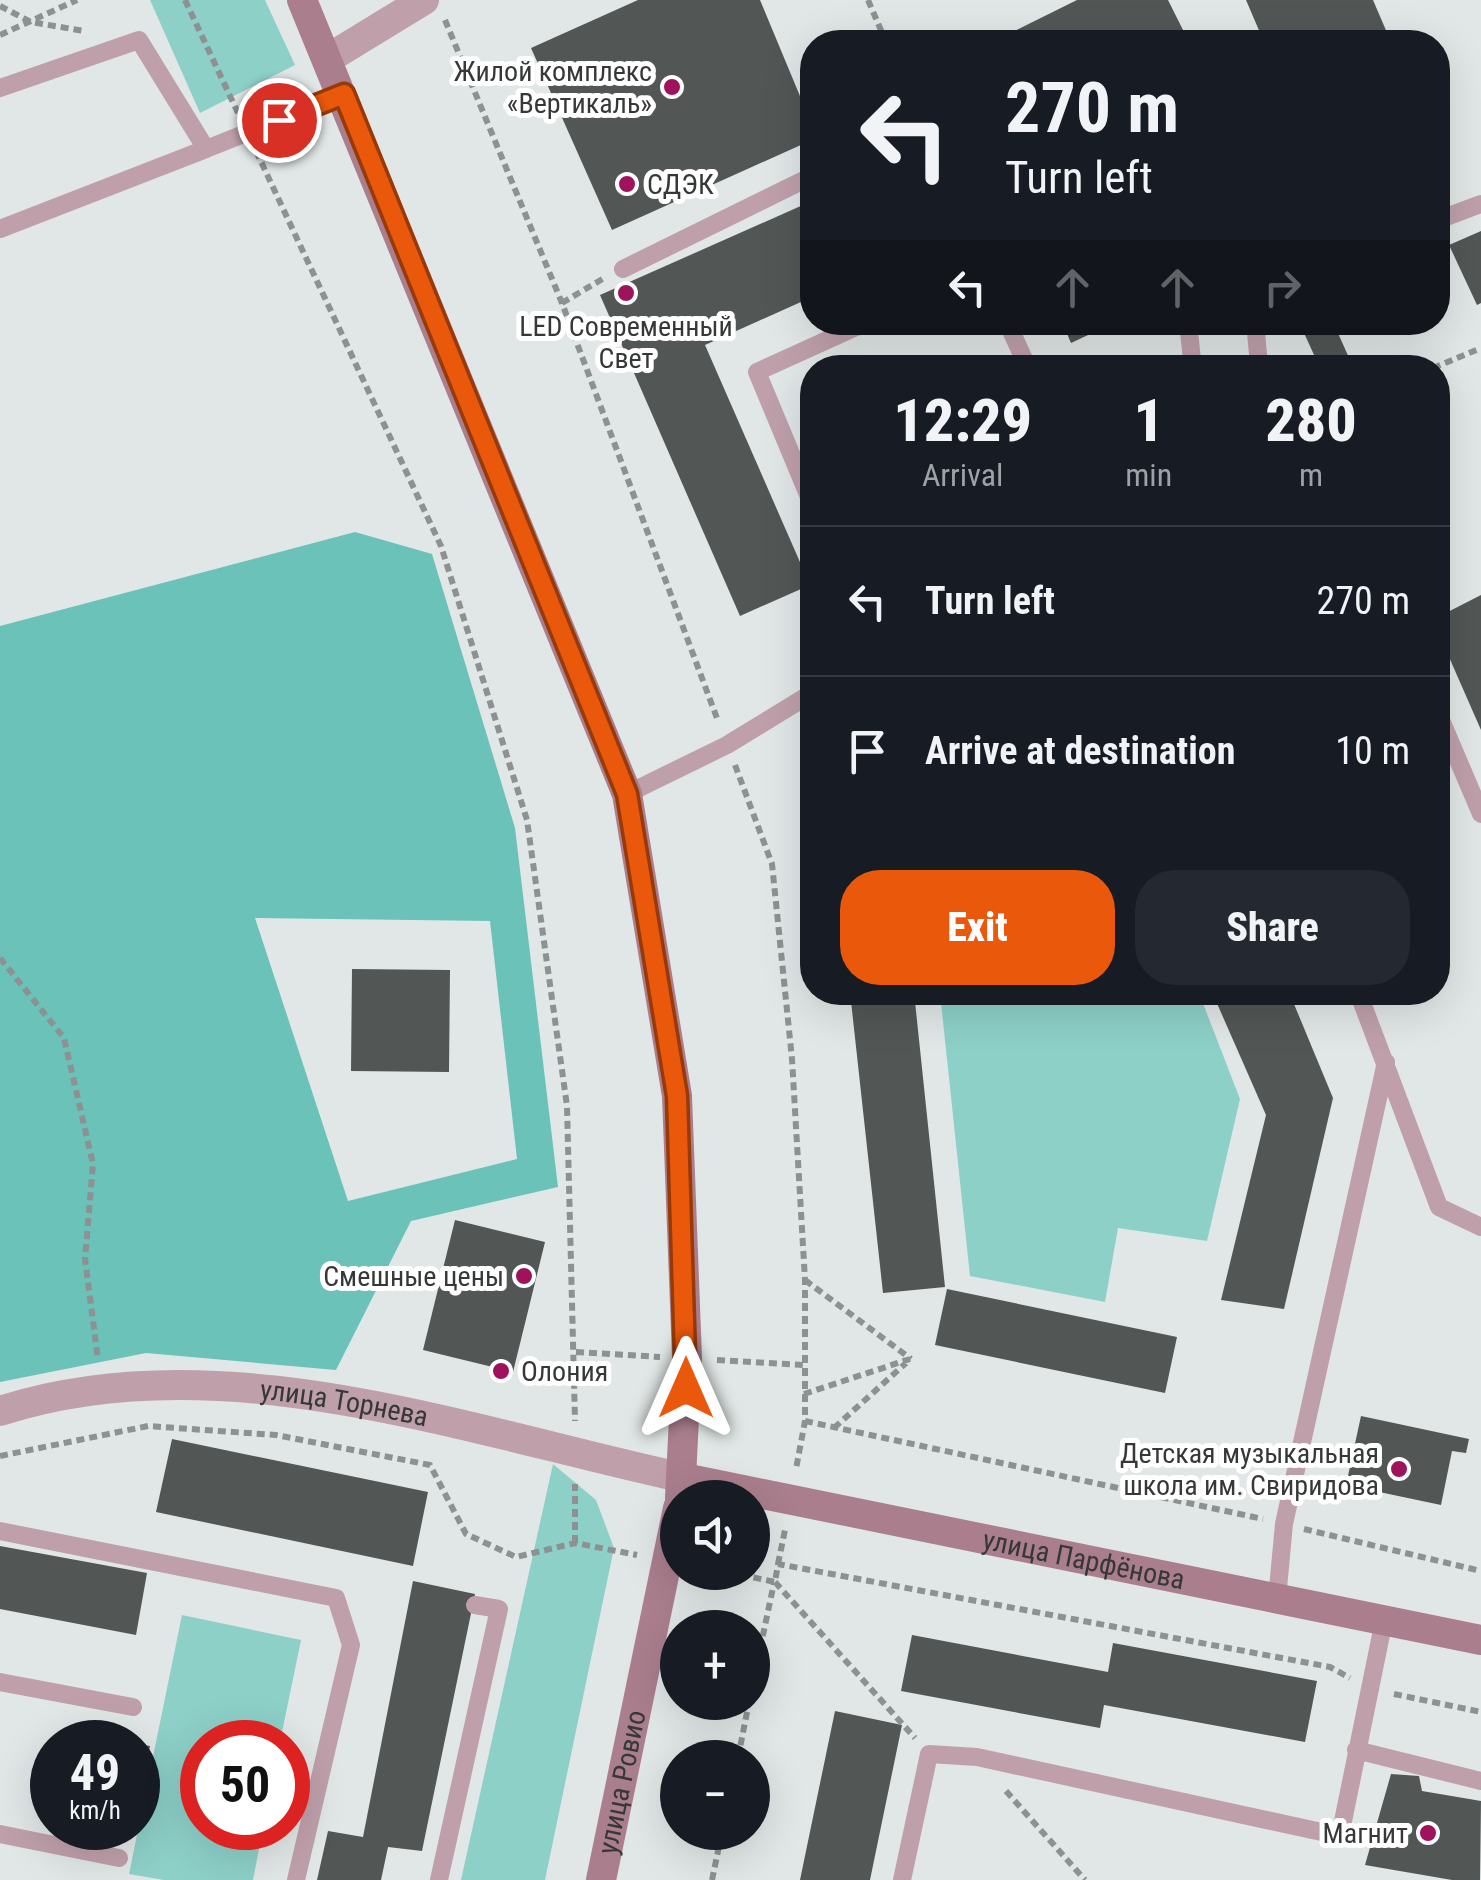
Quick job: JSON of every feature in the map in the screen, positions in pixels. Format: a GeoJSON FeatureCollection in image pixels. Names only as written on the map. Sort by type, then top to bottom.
{"type":"FeatureCollection","features":[{"type":"Feature","properties":{"kind":"main road","name":"улица Ровио"},"geometry":{"type":"LineString","coordinates":[[302,0],[344,94],[627,794],[677,1096],[687,1358],[681,1480]]}},
{"type":"Feature","properties":{"kind":"main road","name":"улица Парфёнова"},"geometry":{"type":"LineString","coordinates":[[770,1511],[1277,1599],[1481,1640]]}},
{"type":"Feature","properties":{"kind":"main road","name":"улица Ровио"},"geometry":{"type":"LineString","coordinates":[[602,1880],[661,1590]]}},
{"type":"Feature","properties":{"kind":"street"},"geometry":{"type":"LineString","coordinates":[[329,58],[434,9]]}},
{"type":"Feature","properties":{"kind":"street","name":"улица Торнева"},"geometry":{"type":"LineString","coordinates":[[0,1411],[52,1394],[151,1384],[339,1398],[575,1455],[660,1487]]}},
{"type":"Feature","properties":{"kind":"lane"},"geometry":{"type":"LineString","coordinates":[[0,88],[140,40],[206,149]]}},
{"type":"Feature","properties":{"kind":"lane"},"geometry":{"type":"LineString","coordinates":[[0,229],[344,94]]}},
{"type":"Feature","properties":{"kind":"lane"},"geometry":{"type":"LineString","coordinates":[[623,268],[800,182]]}},
{"type":"Feature","properties":{"kind":"lane"},"geometry":{"type":"LineString","coordinates":[[1450,216],[1481,204]]}},
{"type":"Feature","properties":{"kind":"lane"},"geometry":{"type":"LineString","coordinates":[[800,475],[758,372],[839,335]]}},
{"type":"Feature","properties":{"kind":"lane"},"geometry":{"type":"LineString","coordinates":[[627,794],[727,745],[800,700]]}},
{"type":"Feature","properties":{"kind":"lane"},"geometry":{"type":"LineString","coordinates":[[1450,741],[1481,814]]}},
{"type":"Feature","properties":{"kind":"lane"},"geometry":{"type":"LineString","coordinates":[[1363,1005],[1440,1208],[1481,1227]]}},
{"type":"Feature","properties":{"kind":"lane"},"geometry":{"type":"LineString","coordinates":[[1277,1599],[1284,1524],[1386,1062]]}},
{"type":"Feature","properties":{"kind":"lane"},"geometry":{"type":"LineString","coordinates":[[0,1531],[336,1598],[351,1645],[296,1880]]}},
{"type":"Feature","properties":{"kind":"lane"},"geometry":{"type":"LineString","coordinates":[[439,1880],[499,1609],[475,1606]]}},
{"type":"Feature","properties":{"kind":"lane"},"geometry":{"type":"LineString","coordinates":[[902,1880],[929,1754],[977,1758],[1340,1836],[1384,1620]]}},
{"type":"Feature","properties":{"kind":"lane"},"geometry":{"type":"LineString","coordinates":[[0,1682],[133,1707]]}},
{"type":"Feature","properties":{"kind":"lane"},"geometry":{"type":"LineString","coordinates":[[1356,1750],[1481,1781]]}},
{"type":"Feature","properties":{"kind":"lane"},"geometry":{"type":"LineString","coordinates":[[0,1834],[120,1858]]}},
{"type":"Feature","properties":{"kind":"path"},"geometry":{"type":"LineString","coordinates":[[0,35],[77,0]]}},
{"type":"Feature","properties":{"kind":"path"},"geometry":{"type":"LineString","coordinates":[[186,0],[440,546],[527,820],[566,1106],[574,1543]]}},
{"type":"Feature","properties":{"kind":"path"},"geometry":{"type":"LineString","coordinates":[[868,0],[882,30]]}},
{"type":"Feature","properties":{"kind":"path"},"geometry":{"type":"LineString","coordinates":[[0,6],[30,22]]}},
{"type":"Feature","properties":{"kind":"path"},"geometry":{"type":"LineString","coordinates":[[434,9],[562,303],[772,864],[792,1059],[806,1280],[804,1421],[1284,1524],[1481,1571]]}},
{"type":"Feature","properties":{"kind":"path"},"geometry":{"type":"LineString","coordinates":[[562,303],[623,268]]}},
{"type":"Feature","properties":{"kind":"path"},"geometry":{"type":"LineString","coordinates":[[1450,361],[1481,348]]}},
{"type":"Feature","properties":{"kind":"path"},"geometry":{"type":"LineString","coordinates":[[0,958],[64,1038],[94,1164],[85,1259],[101,1389]]}},
{"type":"Feature","properties":{"kind":"path"},"geometry":{"type":"LineString","coordinates":[[806,1280],[911,1359]]}},
{"type":"Feature","properties":{"kind":"path"},"geometry":{"type":"LineString","coordinates":[[804,1394],[911,1359]]}},
{"type":"Feature","properties":{"kind":"path"},"geometry":{"type":"LineString","coordinates":[[834,1428],[911,1359]]}},
{"type":"Feature","properties":{"kind":"path"},"geometry":{"type":"LineString","coordinates":[[0,1456],[148,1426],[276,1435],[430,1465],[466,1534],[516,1557],[574,1543],[660,1559]]}},
{"type":"Feature","properties":{"kind":"path"},"geometry":{"type":"LineString","coordinates":[[768,1610],[778,1564],[1330,1667],[1368,1688],[1481,1712]]}},
{"type":"Feature","properties":{"kind":"path"},"geometry":{"type":"LineString","coordinates":[[770,1581],[929,1754]]}},
{"type":"Feature","properties":{"kind":"path"},"geometry":{"type":"LineString","coordinates":[[977,1758],[1084,1880]]}},
{"type":"Feature","properties":{"kind":"path"},"geometry":{"type":"LineString","coordinates":[[712,1880],[718,1850]]}},
{"type":"Feature","properties":{"kind":"shaded area"},"geometry":{"type":"Polygon","coordinates":[[[150,0],[265,0],[295,65],[200,113],[150,0]]]}},
{"type":"Feature","properties":{"kind":"shaded area"},"geometry":{"type":"Polygon","coordinates":[[[355,532],[432,554],[515,828],[558,1187],[411,1221],[336,1370],[146,1353],[0,1382],[0,626],[355,532]],[[255,918],[348,1201],[517,1159],[490,921],[255,918]]]}},
{"type":"Feature","properties":{"kind":"shaded area"},"geometry":{"type":"Polygon","coordinates":[[[941,1005],[1204,1005],[1240,1099],[1207,1241],[1118,1228],[1105,1302],[970,1276],[941,1005]]]}},
{"type":"Feature","properties":{"kind":"shaded area"},"geometry":{"type":"Polygon","coordinates":[[[553,1464],[596,1500],[614,1548],[545,1880],[461,1880],[553,1464]]]}},
{"type":"Feature","properties":{"kind":"shaded area"},"geometry":{"type":"Polygon","coordinates":[[[182,1615],[301,1640],[285,1720],[180,1720],[180,1850],[259,1850],[253,1880],[164,1880],[129,1874],[134,1850],[160,1850],[160,1723],[182,1615]]]}},
{"type":"Feature","properties":{"kind":"building","name":"Жилой комплекс «Вертикаль»"},"geometry":{"type":"Polygon","coordinates":[[[638,0],[760,0],[800,96],[800,145],[612,230],[531,48],[638,0]]]}},
{"type":"Feature","properties":{"kind":"building"},"geometry":{"type":"Polygon","coordinates":[[[1077,0],[1168,0],[1183,30],[1016,30],[1077,0]]]}},
{"type":"Feature","properties":{"kind":"building"},"geometry":{"type":"Polygon","coordinates":[[[1246,0],[1373,0],[1386,30],[1259,30],[1246,0]]]}},
{"type":"Feature","properties":{"kind":"building"},"geometry":{"type":"Polygon","coordinates":[[[800,206],[800,302],[705,345],[800,562],[800,589],[740,616],[600,295],[800,206]]]}},
{"type":"Feature","properties":{"kind":"building"},"geometry":{"type":"Polygon","coordinates":[[[1481,231],[1481,303],[1477,305],[1450,247],[1481,231]]]}},
{"type":"Feature","properties":{"kind":"building"},"geometry":{"type":"Polygon","coordinates":[[[1068,335],[1088,335],[1071,343],[1068,335]]]}},
{"type":"Feature","properties":{"kind":"building"},"geometry":{"type":"Polygon","coordinates":[[[1305,335],[1339,335],[1348,355],[1314,355],[1305,335]]]}},
{"type":"Feature","properties":{"kind":"building"},"geometry":{"type":"Polygon","coordinates":[[[1481,595],[1481,730],[1450,659],[1450,611],[1481,595]]]}},
{"type":"Feature","properties":{"kind":"building"},"geometry":{"type":"Polygon","coordinates":[[[352,969],[450,970],[449,1072],[351,1071],[352,969]]]}},
{"type":"Feature","properties":{"kind":"building"},"geometry":{"type":"Polygon","coordinates":[[[851,1005],[915,1005],[945,1287],[883,1293],[851,1005]]]}},
{"type":"Feature","properties":{"kind":"building"},"geometry":{"type":"Polygon","coordinates":[[[1218,1005],[1294,1005],[1333,1098],[1284,1309],[1221,1300],[1266,1115],[1218,1005]]]}},
{"type":"Feature","properties":{"kind":"building"},"geometry":{"type":"Polygon","coordinates":[[[455,1220],[545,1242],[513,1372],[423,1350],[455,1220]]]}},
{"type":"Feature","properties":{"kind":"building"},"geometry":{"type":"Polygon","coordinates":[[[947,1289],[1177,1337],[1165,1393],[935,1345],[947,1289]]]}},
{"type":"Feature","properties":{"kind":"building","name":"Детская музыкальная школа им. Свиридова"},"geometry":{"type":"Polygon","coordinates":[[[1361,1416],[1469,1439],[1466,1453],[1452,1451],[1441,1505],[1346,1485],[1361,1416]]]}},
{"type":"Feature","properties":{"kind":"building"},"geometry":{"type":"Polygon","coordinates":[[[172,1439],[428,1492],[413,1566],[156,1512],[172,1439]]]}},
{"type":"Feature","properties":{"kind":"building"},"geometry":{"type":"Polygon","coordinates":[[[0,1546],[147,1573],[136,1635],[0,1609],[0,1546]]]}},
{"type":"Feature","properties":{"kind":"building"},"geometry":{"type":"Polygon","coordinates":[[[413,1581],[475,1594],[422,1851],[388,1847],[381,1880],[317,1880],[328,1831],[363,1837],[413,1581]]]}},
{"type":"Feature","properties":{"kind":"building"},"geometry":{"type":"Polygon","coordinates":[[[912,1635],[1108,1672],[1113,1643],[1317,1681],[1305,1742],[1104,1705],[1100,1728],[901,1691],[912,1635]]]}},
{"type":"Feature","properties":{"kind":"building"},"geometry":{"type":"Polygon","coordinates":[[[835,1711],[902,1725],[870,1880],[800,1880],[835,1711]]]}},
{"type":"Feature","properties":{"kind":"building","name":"Магнит"},"geometry":{"type":"Polygon","coordinates":[[[1391,1774],[1419,1776],[1422,1791],[1481,1801],[1480,1880],[1452,1880],[1365,1865],[1391,1774]]]}},
{"type":"Feature","properties":{"kind":"place","name":"Жилой комплекс «Вертикаль»"},"geometry":{"type":"Point","coordinates":[672,87]}},
{"type":"Feature","properties":{"kind":"place","name":"СДЭК"},"geometry":{"type":"Point","coordinates":[627,184]}},
{"type":"Feature","properties":{"kind":"place","name":"LED Современный Свет"},"geometry":{"type":"Point","coordinates":[626,293]}},
{"type":"Feature","properties":{"kind":"place","name":"Смешные цены"},"geometry":{"type":"Point","coordinates":[524,1276]}},
{"type":"Feature","properties":{"kind":"place","name":"Олония"},"geometry":{"type":"Point","coordinates":[501,1371]}},
{"type":"Feature","properties":{"kind":"place","name":"Детская музыкальная школа им. Свиридова"},"geometry":{"type":"Point","coordinates":[1399,1469]}},
{"type":"Feature","properties":{"kind":"place","name":"Магнит"},"geometry":{"type":"Point","coordinates":[1428,1833]}},
{"type":"Feature","properties":{"kind":"route"},"geometry":{"type":"LineString","coordinates":[[279,120],[344,94],[627,794],[677,1096],[686,1388]]}}]}
